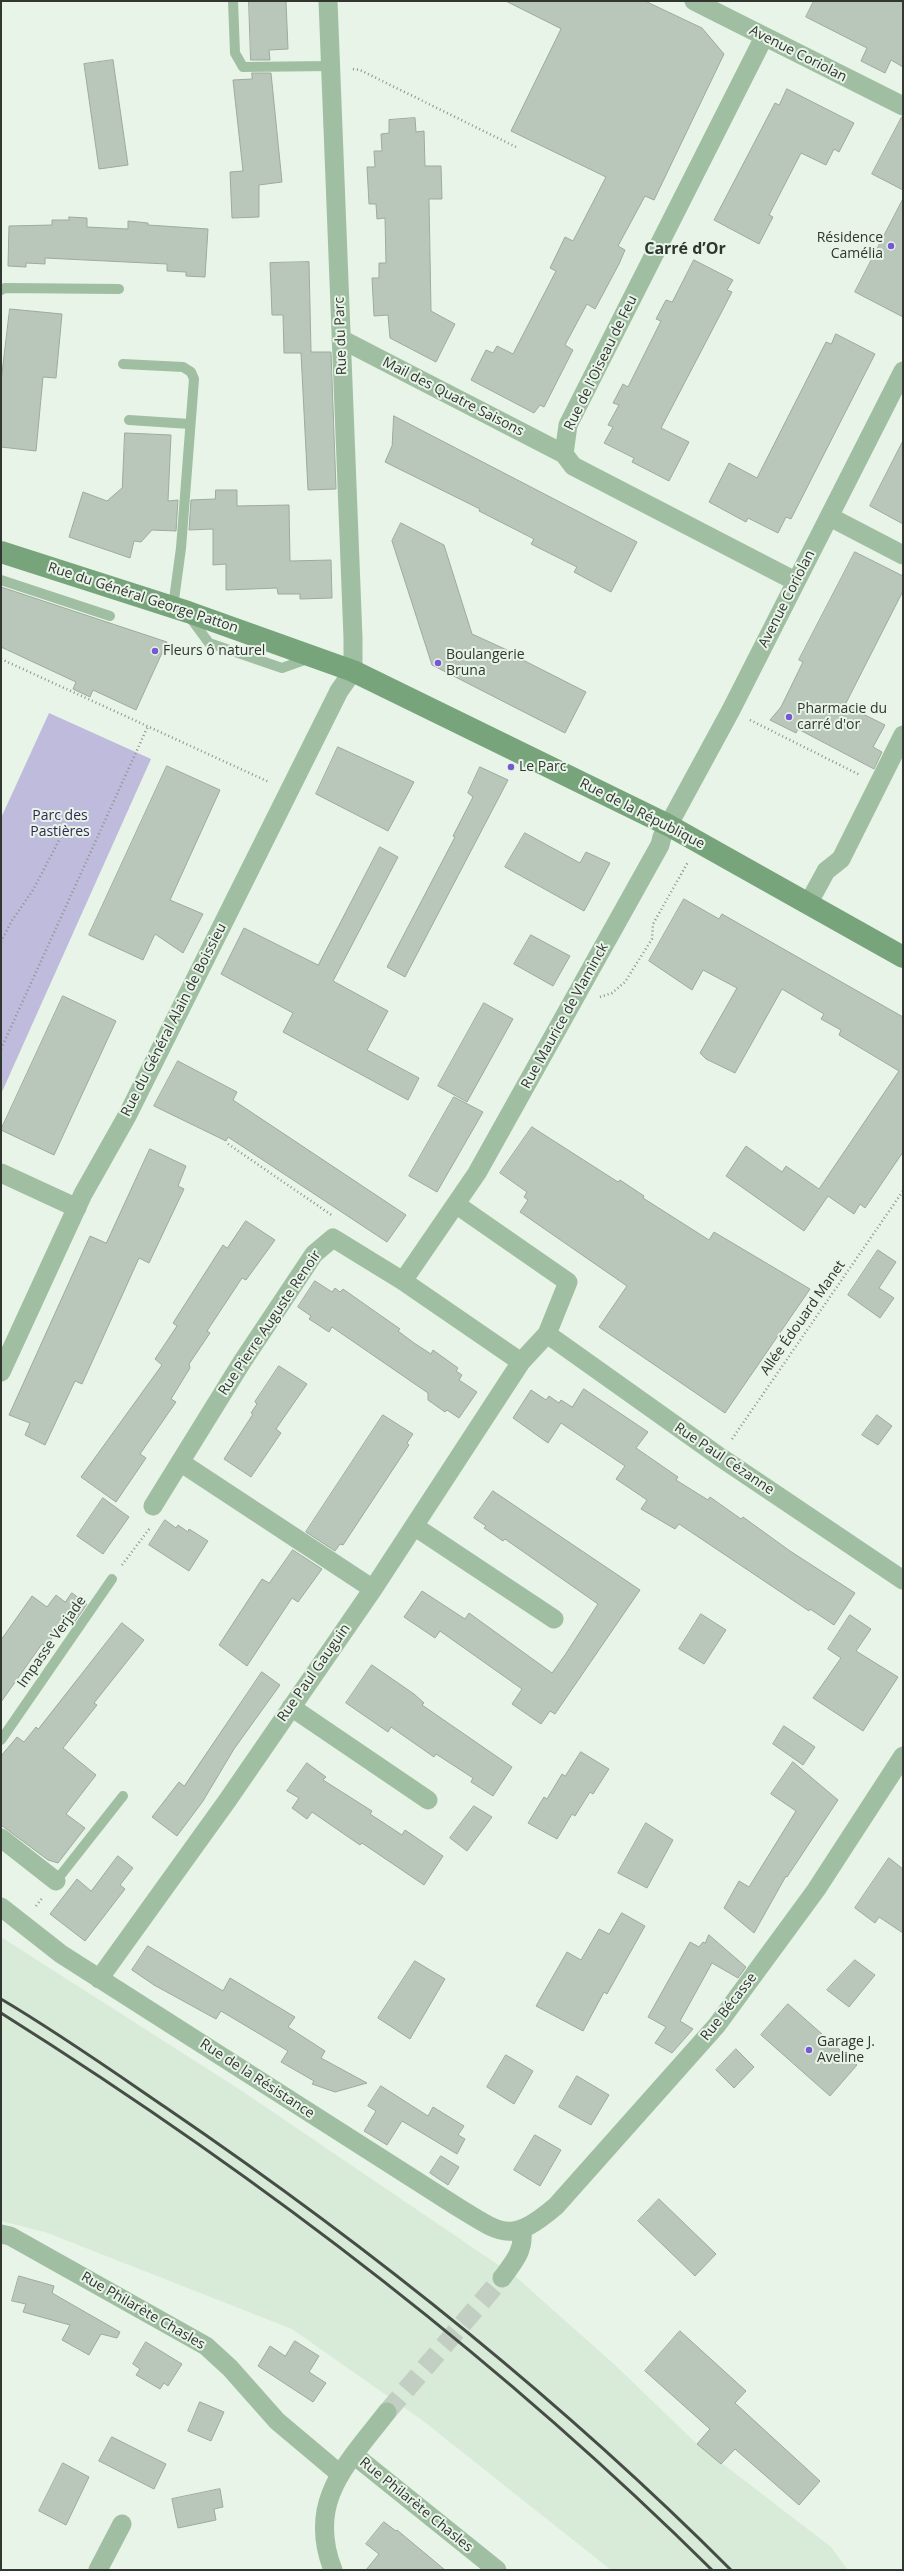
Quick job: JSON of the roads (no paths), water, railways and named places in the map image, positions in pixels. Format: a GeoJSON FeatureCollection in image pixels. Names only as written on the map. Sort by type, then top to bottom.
{"type":"FeatureCollection","features":[{"type":"Feature","properties":{"kind":"main road","name":"Rue du Général George Patton"},"geometry":{"type":"LineString","coordinates":[[1,552],[180,609],[353,671]]}},
{"type":"Feature","properties":{"kind":"main road","name":"Rue de la République"},"geometry":{"type":"LineString","coordinates":[[353,671],[668,826],[903,958]]}},
{"type":"Feature","properties":{"kind":"street","name":"Rue du Parc"},"geometry":{"type":"LineString","coordinates":[[328,1],[351,558],[353,671]]}},
{"type":"Feature","properties":{"kind":"street","name":"Avenue Coriolan"},"geometry":{"type":"LineString","coordinates":[[694,1],[903,106]]}},
{"type":"Feature","properties":{"kind":"street","name":"Rue de l'Oiseau de Feu"},"geometry":{"type":"LineString","coordinates":[[564,454],[568,425],[764,37]]}},
{"type":"Feature","properties":{"kind":"street","name":"Mail des Quatre Saisons"},"geometry":{"type":"LineString","coordinates":[[341,339],[564,454]]}},
{"type":"Feature","properties":{"kind":"street","name":"Avenue Coriolan"},"geometry":{"type":"LineString","coordinates":[[668,826],[732,710],[903,372]]}},
{"type":"Feature","properties":{"kind":"street"},"geometry":{"type":"LineString","coordinates":[[564,454],[573,466],[796,581]]}},
{"type":"Feature","properties":{"kind":"street"},"geometry":{"type":"LineString","coordinates":[[830,517],[903,555]]}},
{"type":"Feature","properties":{"kind":"street","name":"Rue du Général Alain de Boissieu"},"geometry":{"type":"LineString","coordinates":[[1,1372],[76,1208],[127,1116],[339,691],[353,671]]}},
{"type":"Feature","properties":{"kind":"street"},"geometry":{"type":"LineString","coordinates":[[808,904],[826,871],[841,859],[903,735]]}},
{"type":"Feature","properties":{"kind":"street","name":"Rue Maurice de Vlaminck"},"geometry":{"type":"LineString","coordinates":[[403,1281],[442,1222],[457,1205],[576,997],[660,845],[668,826]]}},
{"type":"Feature","properties":{"kind":"street"},"geometry":{"type":"LineString","coordinates":[[1,1173],[76,1208]]}},
{"type":"Feature","properties":{"kind":"street"},"geometry":{"type":"LineString","coordinates":[[457,1205],[568,1282],[547,1334]]}},
{"type":"Feature","properties":{"kind":"street","name":"Rue Pierre Auguste Renoir"},"geometry":{"type":"LineString","coordinates":[[153,1506],[314,1254],[333,1238],[403,1281],[521,1362]]}},
{"type":"Feature","properties":{"kind":"street","name":"Rue Paul Gauguin"},"geometry":{"type":"LineString","coordinates":[[99,1979],[373,1589],[521,1362],[547,1334]]}},
{"type":"Feature","properties":{"kind":"street","name":"Rue Paul Cézanne"},"geometry":{"type":"LineString","coordinates":[[547,1334],[720,1457],[903,1580]]}},
{"type":"Feature","properties":{"kind":"street"},"geometry":{"type":"LineString","coordinates":[[180,1462],[373,1589]]}},
{"type":"Feature","properties":{"kind":"street"},"geometry":{"type":"LineString","coordinates":[[414,1526],[554,1619]]}},
{"type":"Feature","properties":{"kind":"street"},"geometry":{"type":"LineString","coordinates":[[291,1707],[428,1800]]}},
{"type":"Feature","properties":{"kind":"street","name":"Rue Bécasse"},"geometry":{"type":"LineString","coordinates":[[522,2231],[533,2225],[556,2206],[717,2025],[816,1890],[903,1756]]}},
{"type":"Feature","properties":{"kind":"street"},"geometry":{"type":"LineString","coordinates":[[1,1838],[56,1882]]}},
{"type":"Feature","properties":{"kind":"street","name":"Rue de la Résistance"},"geometry":{"type":"LineString","coordinates":[[1,1907],[61,1954],[99,1979],[483,2222],[502,2232],[522,2231]]}},
{"type":"Feature","properties":{"kind":"street"},"geometry":{"type":"LineString","coordinates":[[502,2278],[521,2251],[523,2242],[522,2231]]}},
{"type":"Feature","properties":{"kind":"street","name":"Rue Philarète Chasles"},"geometry":{"type":"LineString","coordinates":[[1,2234],[17,2240],[206,2346],[230,2368],[277,2421],[340,2474]]}},
{"type":"Feature","properties":{"kind":"street"},"geometry":{"type":"LineString","coordinates":[[333,2570],[326,2551],[325,2508],[340,2474],[387,2412]]}},
{"type":"Feature","properties":{"kind":"street","name":"Rue Philarète Chasles"},"geometry":{"type":"LineString","coordinates":[[354,2455],[497,2570]]}},
{"type":"Feature","properties":{"kind":"street"},"geometry":{"type":"LineString","coordinates":[[98,2570],[122,2524]]}},
{"type":"Feature","properties":{"kind":"lane"},"geometry":{"type":"LineString","coordinates":[[233,1],[235,53],[243,67],[330,66]]}},
{"type":"Feature","properties":{"kind":"lane"},"geometry":{"type":"LineString","coordinates":[[1,290],[5,288],[119,288]]}},
{"type":"Feature","properties":{"kind":"lane"},"geometry":{"type":"LineString","coordinates":[[122,364],[183,367],[191,372],[194,379],[181,548],[180,609]]}},
{"type":"Feature","properties":{"kind":"lane"},"geometry":{"type":"LineString","coordinates":[[129,420],[190,424]]}},
{"type":"Feature","properties":{"kind":"lane"},"geometry":{"type":"LineString","coordinates":[[1,580],[110,616]]}},
{"type":"Feature","properties":{"kind":"lane","name":"Impasse Verjade"},"geometry":{"type":"LineString","coordinates":[[1,1740],[112,1579]]}},
{"type":"Feature","properties":{"kind":"lane"},"geometry":{"type":"LineString","coordinates":[[56,1882],[123,1796]]}},
{"type":"Feature","properties":{"kind":"tunnel"},"geometry":{"type":"LineString","coordinates":[[387,2412],[502,2278]]}},
{"type":"Feature","properties":{"kind":"railway"},"geometry":{"type":"LineString","coordinates":[[1,1999],[84,2052],[240,2159],[387,2268],[459,2325],[598,2444],[666,2506],[731,2570]]}},
{"type":"Feature","properties":{"kind":"railway"},"geometry":{"type":"LineString","coordinates":[[1,2013],[96,2074],[189,2138],[372,2272],[460,2343],[546,2416],[630,2492],[712,2570]]}},
{"type":"Feature","properties":{"kind":"place","name":"Résidence Camélia"},"geometry":{"type":"Point","coordinates":[891,246]}},
{"type":"Feature","properties":{"kind":"place","name":"Fleurs ô naturel"},"geometry":{"type":"Point","coordinates":[155,651]}},
{"type":"Feature","properties":{"kind":"place","name":"Boulangerie Bruna"},"geometry":{"type":"Point","coordinates":[438,663]}},
{"type":"Feature","properties":{"kind":"place","name":"Pharmacie du carré d'or"},"geometry":{"type":"Point","coordinates":[789,717]}},
{"type":"Feature","properties":{"kind":"place","name":"Le Parc"},"geometry":{"type":"Point","coordinates":[511,767]}},
{"type":"Feature","properties":{"kind":"place","name":"Garage J. Aveline"},"geometry":{"type":"Point","coordinates":[809,2050]}},
{"type":"Feature","properties":{"kind":"district","name":"Carré d’Or"},"geometry":{"type":"Point","coordinates":[685,249]}},
{"type":"Feature","properties":{"kind":"park label","name":"Parc des Pastières"},"geometry":{"type":"Point","coordinates":[60,824]}}]}
